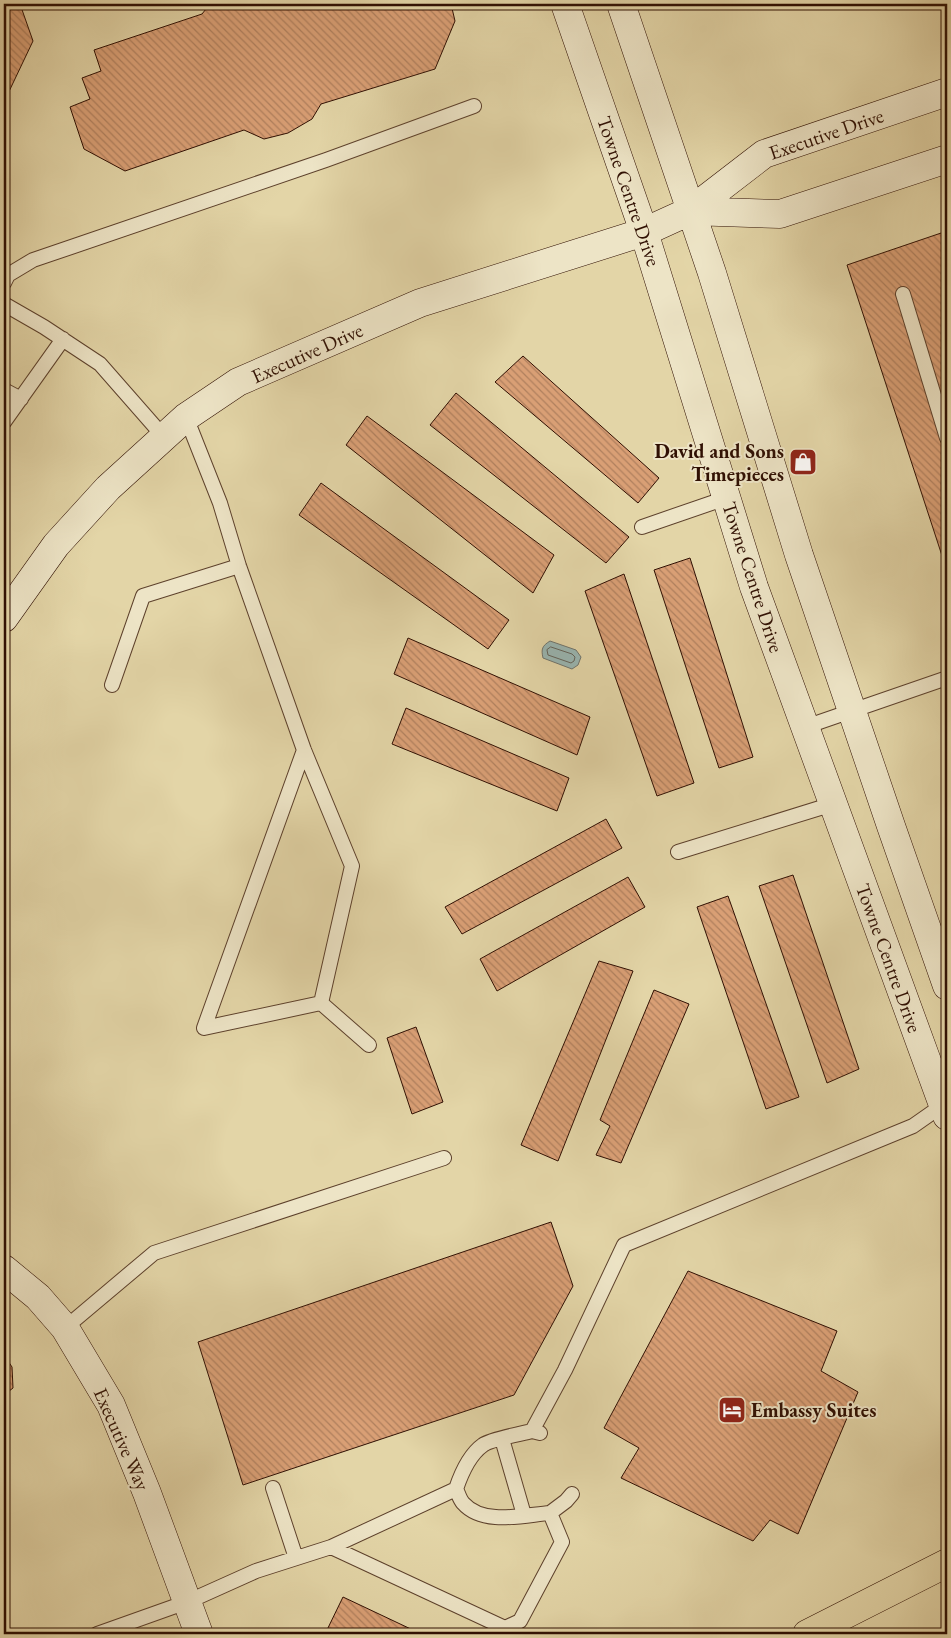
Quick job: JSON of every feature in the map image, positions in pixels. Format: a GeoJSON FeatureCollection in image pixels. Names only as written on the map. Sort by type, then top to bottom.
{"type":"FeatureCollection","features":[{"type":"Feature","properties":{"kind":"main road","name":"Towne Centre Drive"},"geometry":{"type":"LineString","coordinates":[[565,4],[644,232],[754,587],[945,1110]]}},
{"type":"Feature","properties":{"kind":"main road"},"geometry":{"type":"LineString","coordinates":[[621,4],[712,274],[799,555],[947,986]]}},
{"type":"Feature","properties":{"kind":"main road","name":"Executive Drive"},"geometry":{"type":"LineString","coordinates":[[4,618],[56,545],[108,488],[186,417],[238,382],[420,303],[644,232],[690,211],[764,154],[947,92]]}},
{"type":"Feature","properties":{"kind":"main road","name":"Executive Drive"},"geometry":{"type":"LineString","coordinates":[[690,211],[780,214],[947,159]]}},
{"type":"Feature","properties":{"kind":"main road","name":"Executive Way"},"geometry":{"type":"LineString","coordinates":[[4,1269],[38,1297],[65,1328],[111,1405],[147,1493],[199,1634]]}},
{"type":"Feature","properties":{"kind":"main road"},"geometry":{"type":"LineString","coordinates":[[807,1634],[947,1563]]}},
{"type":"Feature","properties":{"kind":"lane"},"geometry":{"type":"LineString","coordinates":[[4,283],[8,275],[33,260],[326,160],[474,106]]}},
{"type":"Feature","properties":{"kind":"lane"},"geometry":{"type":"LineString","coordinates":[[903,294],[947,438]]}},
{"type":"Feature","properties":{"kind":"lane"},"geometry":{"type":"LineString","coordinates":[[4,304],[63,339],[100,364],[164,437]]}},
{"type":"Feature","properties":{"kind":"lane"},"geometry":{"type":"LineString","coordinates":[[4,422],[22,400],[63,339]]}},
{"type":"Feature","properties":{"kind":"lane"},"geometry":{"type":"LineString","coordinates":[[4,390],[22,400]]}},
{"type":"Feature","properties":{"kind":"lane"},"geometry":{"type":"LineString","coordinates":[[186,417],[220,503],[239,566],[304,750],[352,866],[320,1003]]}},
{"type":"Feature","properties":{"kind":"lane"},"geometry":{"type":"LineString","coordinates":[[642,527],[726,498]]}},
{"type":"Feature","properties":{"kind":"lane"},"geometry":{"type":"LineString","coordinates":[[112,685],[142,596],[239,566]]}},
{"type":"Feature","properties":{"kind":"lane"},"geometry":{"type":"LineString","coordinates":[[805,726],[947,678]]}},
{"type":"Feature","properties":{"kind":"lane"},"geometry":{"type":"LineString","coordinates":[[304,750],[204,1028],[320,1003]]}},
{"type":"Feature","properties":{"kind":"lane"},"geometry":{"type":"LineString","coordinates":[[678,852],[833,804]]}},
{"type":"Feature","properties":{"kind":"lane"},"geometry":{"type":"LineString","coordinates":[[320,1003],[369,1045]]}},
{"type":"Feature","properties":{"kind":"lane"},"geometry":{"type":"LineString","coordinates":[[572,1494],[566,1501],[550,1512],[482,1516],[463,1503],[456,1489],[461,1474],[472,1457],[483,1445],[537,1432],[624,1245],[913,1126],[945,1110]]}},
{"type":"Feature","properties":{"kind":"lane"},"geometry":{"type":"LineString","coordinates":[[65,1328],[154,1253],[444,1158]]}},
{"type":"Feature","properties":{"kind":"lane"},"geometry":{"type":"LineString","coordinates":[[502,1439],[524,1515]]}},
{"type":"Feature","properties":{"kind":"lane"},"geometry":{"type":"LineString","coordinates":[[273,1488],[296,1558]]}},
{"type":"Feature","properties":{"kind":"lane"},"geometry":{"type":"LineString","coordinates":[[97,1634],[187,1602],[256,1571],[331,1547],[456,1489]]}},
{"type":"Feature","properties":{"kind":"lane"},"geometry":{"type":"LineString","coordinates":[[331,1547],[505,1628],[520,1621],[562,1542],[550,1512]]}},
{"type":"Feature","properties":{"kind":"water"},"geometry":{"type":"Polygon","coordinates":[[[550,641],[576,650],[581,657],[578,665],[572,669],[543,658],[543,648],[550,641]]]}},
{"type":"Feature","properties":{"kind":"building"},"geometry":{"type":"Polygon","coordinates":[[[4,4],[20,4],[33,41],[4,102],[4,4]]]}},
{"type":"Feature","properties":{"kind":"building"},"geometry":{"type":"Polygon","coordinates":[[[210,4],[451,4],[455,21],[435,69],[321,104],[312,119],[288,133],[264,139],[244,130],[125,171],[84,149],[70,107],[90,99],[82,78],[101,71],[94,50],[202,14],[210,4]]]}},
{"type":"Feature","properties":{"kind":"building"},"geometry":{"type":"Polygon","coordinates":[[[947,231],[947,571],[847,265],[947,231]]]}},
{"type":"Feature","properties":{"kind":"building"},"geometry":{"type":"Polygon","coordinates":[[[523,356],[659,478],[638,503],[495,382],[523,356]]]}},
{"type":"Feature","properties":{"kind":"building"},"geometry":{"type":"Polygon","coordinates":[[[456,393],[629,537],[606,563],[430,425],[456,393]]]}},
{"type":"Feature","properties":{"kind":"building"},"geometry":{"type":"Polygon","coordinates":[[[367,416],[554,555],[533,593],[346,445],[367,416]]]}},
{"type":"Feature","properties":{"kind":"building"},"geometry":{"type":"Polygon","coordinates":[[[321,483],[509,620],[488,649],[299,515],[321,483]]]}},
{"type":"Feature","properties":{"kind":"building"},"geometry":{"type":"Polygon","coordinates":[[[690,558],[753,757],[719,768],[654,570],[690,558]]]}},
{"type":"Feature","properties":{"kind":"building"},"geometry":{"type":"Polygon","coordinates":[[[624,574],[694,783],[657,796],[585,591],[624,574]]]}},
{"type":"Feature","properties":{"kind":"building"},"geometry":{"type":"Polygon","coordinates":[[[408,638],[590,717],[577,755],[394,674],[408,638]]]}},
{"type":"Feature","properties":{"kind":"building"},"geometry":{"type":"Polygon","coordinates":[[[406,708],[569,778],[557,811],[392,744],[406,708]]]}},
{"type":"Feature","properties":{"kind":"building"},"geometry":{"type":"Polygon","coordinates":[[[606,819],[622,848],[462,934],[445,907],[606,819]]]}},
{"type":"Feature","properties":{"kind":"building"},"geometry":{"type":"Polygon","coordinates":[[[793,875],[859,1069],[827,1083],[759,886],[793,875]]]}},
{"type":"Feature","properties":{"kind":"building"},"geometry":{"type":"Polygon","coordinates":[[[628,877],[645,907],[497,991],[480,959],[628,877]]]}},
{"type":"Feature","properties":{"kind":"building"},"geometry":{"type":"Polygon","coordinates":[[[728,896],[799,1097],[766,1109],[697,907],[728,896]]]}},
{"type":"Feature","properties":{"kind":"building"},"geometry":{"type":"Polygon","coordinates":[[[599,961],[633,971],[558,1161],[521,1145],[599,961]]]}},
{"type":"Feature","properties":{"kind":"building"},"geometry":{"type":"Polygon","coordinates":[[[654,990],[689,1004],[621,1163],[596,1155],[610,1126],[600,1120],[654,990]]]}},
{"type":"Feature","properties":{"kind":"building"},"geometry":{"type":"Polygon","coordinates":[[[416,1027],[443,1102],[412,1114],[387,1038],[416,1027]]]}},
{"type":"Feature","properties":{"kind":"building"},"geometry":{"type":"Polygon","coordinates":[[[551,1222],[573,1286],[514,1395],[243,1485],[198,1342],[551,1222]]]}},
{"type":"Feature","properties":{"kind":"building","name":"Embassy Suites"},"geometry":{"type":"Polygon","coordinates":[[[688,1271],[837,1331],[821,1371],[858,1392],[798,1534],[770,1520],[753,1541],[621,1478],[639,1448],[604,1428],[688,1271]]]}},
{"type":"Feature","properties":{"kind":"building"},"geometry":{"type":"Polygon","coordinates":[[[4,1355],[12,1367],[13,1388],[4,1395],[4,1355]]]}},
{"type":"Feature","properties":{"kind":"building"},"geometry":{"type":"Polygon","coordinates":[[[343,1597],[420,1634],[331,1634],[326,1632],[343,1597]]]}},
{"type":"Feature","properties":{"kind":"place","name":"David and Sons Timepieces"},"geometry":{"type":"Point","coordinates":[803,462]}},
{"type":"Feature","properties":{"kind":"place","name":"Embassy Suites"},"geometry":{"type":"Point","coordinates":[732,1410]}}]}
